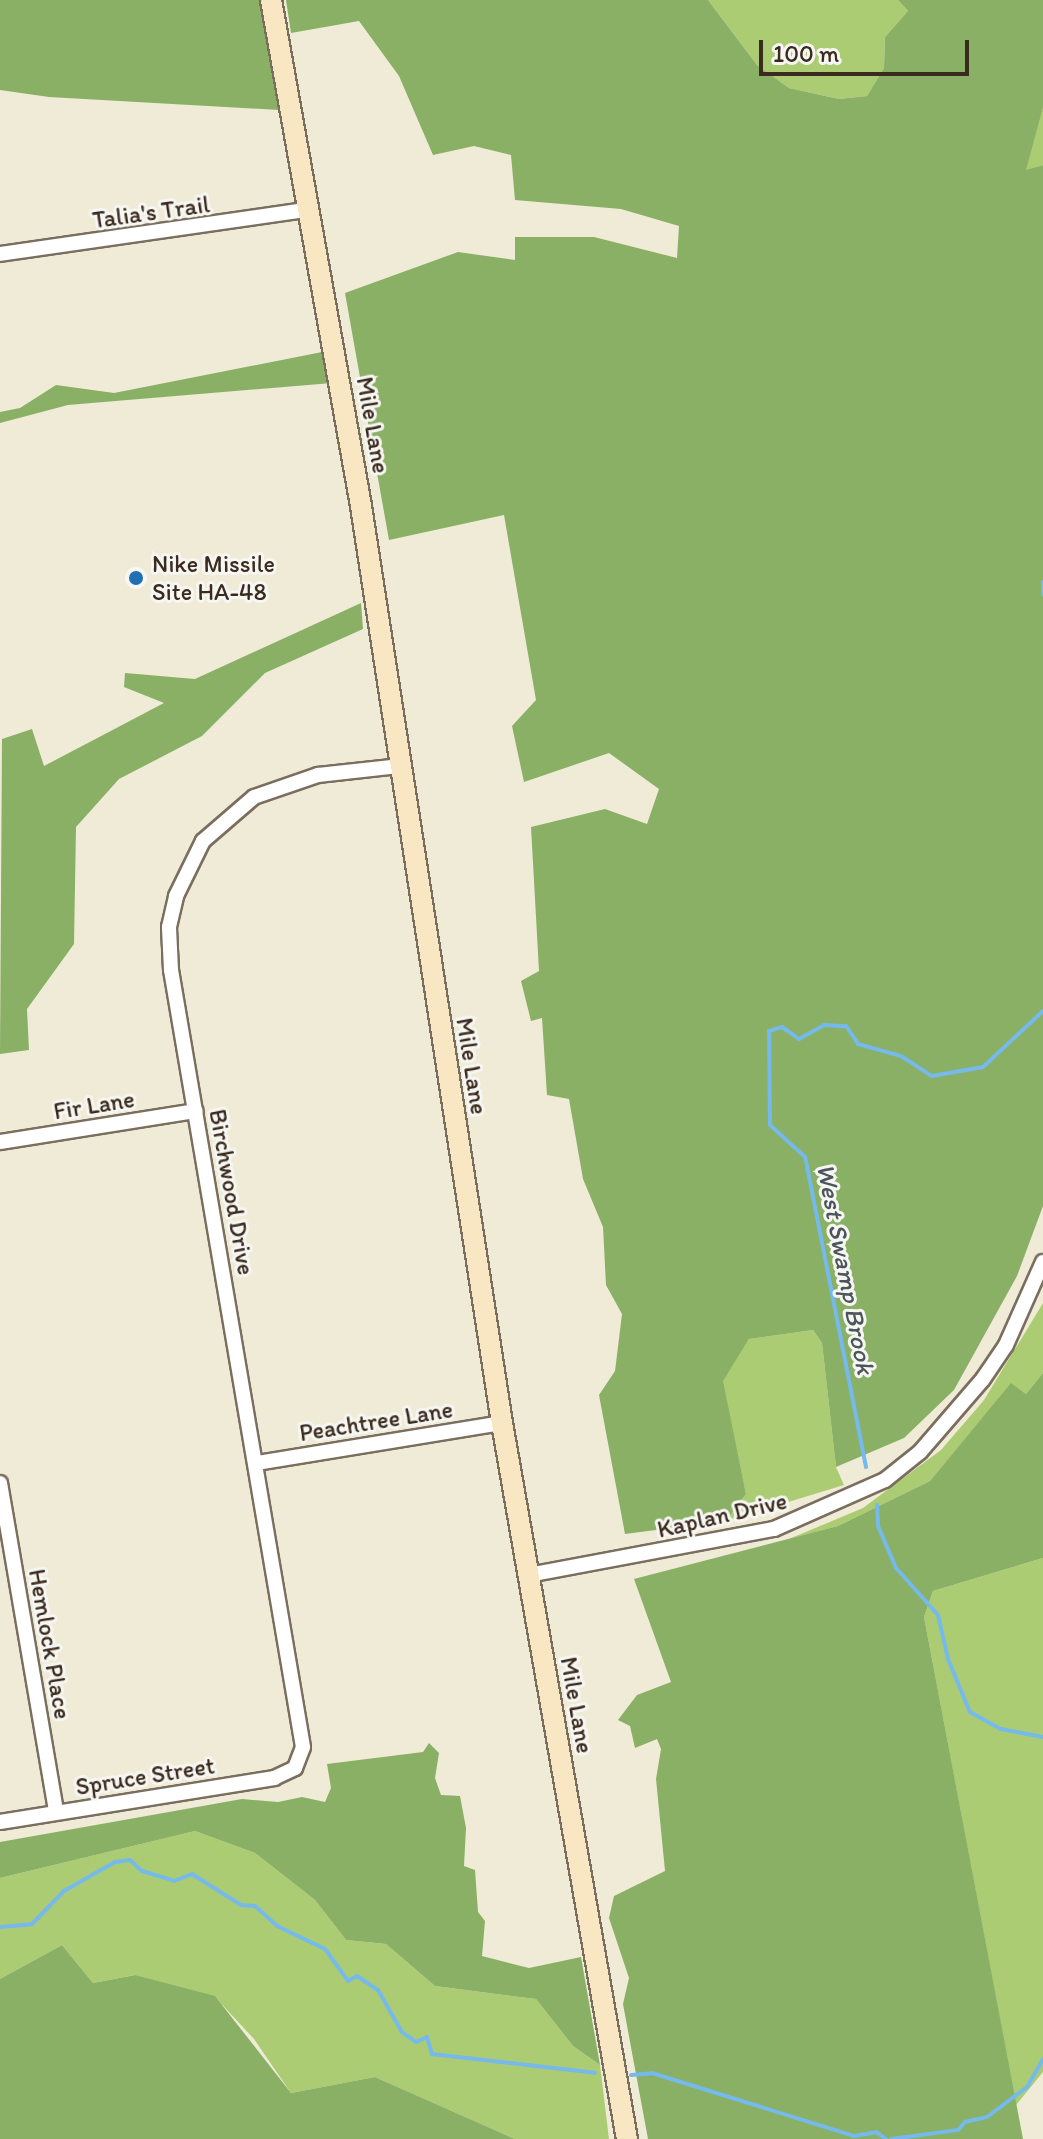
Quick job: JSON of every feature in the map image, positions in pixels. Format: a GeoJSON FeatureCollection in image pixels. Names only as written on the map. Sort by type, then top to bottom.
{"type":"FeatureCollection","features":[{"type":"Feature","properties":{"kind":"street","name":"Mile Lane"},"geometry":{"type":"LineString","coordinates":[[271,0],[361,506],[502,1423],[627,2139]]}},
{"type":"Feature","properties":{"kind":"street","name":"Talia's Trail"},"geometry":{"type":"LineString","coordinates":[[0,254],[307,210]]}},
{"type":"Feature","properties":{"kind":"street","name":"Birchwood Drive"},"geometry":{"type":"LineString","coordinates":[[295,1768],[303,1747],[171,970],[169,927],[188,867],[203,841],[254,797],[318,775],[399,766]]}},
{"type":"Feature","properties":{"kind":"street","name":"Fir Lane"},"geometry":{"type":"LineString","coordinates":[[0,1142],[196,1111]]}},
{"type":"Feature","properties":{"kind":"street","name":"Kaplan Drive"},"geometry":{"type":"LineString","coordinates":[[528,1575],[774,1529],[885,1480],[920,1452],[983,1379],[1006,1345],[1043,1262]]}},
{"type":"Feature","properties":{"kind":"street","name":"Peachtree Lane"},"geometry":{"type":"LineString","coordinates":[[257,1463],[502,1423]]}},
{"type":"Feature","properties":{"kind":"street","name":"Hemlock Place"},"geometry":{"type":"LineString","coordinates":[[0,1483],[56,1812]]}},
{"type":"Feature","properties":{"kind":"street","name":"Spruce Street"},"geometry":{"type":"LineString","coordinates":[[0,1822],[274,1778],[295,1768]]}},
{"type":"Feature","properties":{"kind":"green space"},"geometry":{"type":"Polygon","coordinates":[[[0,0],[259,0],[279,110],[49,97],[0,90],[0,0]]]}},
{"type":"Feature","properties":{"kind":"green space"},"geometry":{"type":"Polygon","coordinates":[[[286,0],[708,0],[757,65],[789,88],[839,99],[867,96],[884,68],[885,37],[908,11],[898,0],[1043,0],[1043,108],[1026,170],[1043,165],[1043,1206],[1017,1276],[954,1390],[904,1438],[836,1467],[822,1343],[813,1330],[749,1339],[723,1381],[746,1494],[726,1521],[625,1534],[599,1395],[615,1371],[622,1314],[606,1285],[603,1227],[583,1179],[569,1099],[547,1095],[542,1018],[531,1021],[521,981],[539,971],[531,827],[605,809],[647,824],[659,789],[609,753],[524,782],[512,726],[536,700],[504,515],[389,540],[345,293],[458,252],[515,260],[515,237],[594,237],[677,258],[679,226],[621,209],[515,200],[511,155],[474,146],[433,155],[399,76],[359,21],[291,33],[286,0]]]}},
{"type":"Feature","properties":{"kind":"green space"},"geometry":{"type":"Polygon","coordinates":[[[708,0],[898,0],[908,11],[885,37],[884,68],[867,96],[839,99],[789,88],[757,65],[708,0]]]}},
{"type":"Feature","properties":{"kind":"green space"},"geometry":{"type":"Polygon","coordinates":[[[1043,108],[1043,165],[1025,171],[1043,108]]]}},
{"type":"Feature","properties":{"kind":"green space"},"geometry":{"type":"Polygon","coordinates":[[[322,352],[332,383],[68,405],[0,423],[0,412],[20,408],[56,385],[114,393],[322,352]]]}},
{"type":"Feature","properties":{"kind":"green space"},"geometry":{"type":"Polygon","coordinates":[[[361,603],[363,629],[265,673],[202,736],[119,779],[76,827],[74,944],[27,1009],[29,1050],[0,1054],[2,739],[32,729],[44,766],[164,703],[124,687],[125,673],[195,679],[361,603]]]}},
{"type":"Feature","properties":{"kind":"green space"},"geometry":{"type":"Polygon","coordinates":[[[1043,1303],[1043,1373],[1026,1394],[1011,1384],[930,1481],[838,1526],[789,1539],[863,1508],[941,1450],[984,1400],[1043,1303]]]}},
{"type":"Feature","properties":{"kind":"green space"},"geometry":{"type":"Polygon","coordinates":[[[813,1330],[822,1343],[836,1467],[844,1485],[726,1521],[746,1494],[722,1381],[749,1339],[813,1330]]]}},
{"type":"Feature","properties":{"kind":"green space"},"geometry":{"type":"Polygon","coordinates":[[[1043,1373],[1043,1558],[933,1591],[924,1617],[1023,2139],[648,2139],[623,2004],[629,1978],[609,1918],[614,1896],[665,1871],[656,1779],[661,1749],[657,1739],[635,1748],[630,1726],[618,1720],[637,1695],[671,1682],[634,1579],[838,1526],[930,1481],[1011,1383],[1026,1394],[1043,1373]]]}},
{"type":"Feature","properties":{"kind":"green space"},"geometry":{"type":"Polygon","coordinates":[[[1043,1558],[1043,2072],[1016,2105],[924,1617],[933,1591],[1043,1558]]]}},
{"type":"Feature","properties":{"kind":"green space"},"geometry":{"type":"Polygon","coordinates":[[[429,1743],[439,1753],[435,1778],[441,1795],[460,1796],[466,1828],[464,1866],[475,1870],[478,1912],[485,1921],[482,1956],[529,1968],[581,1957],[600,2065],[573,2046],[536,1999],[435,1986],[386,1944],[346,1940],[315,1900],[255,1853],[195,1831],[0,1878],[0,1842],[242,1799],[278,1802],[302,1797],[325,1802],[331,1788],[327,1764],[423,1752],[429,1743]]]}},
{"type":"Feature","properties":{"kind":"green space"},"geometry":{"type":"Polygon","coordinates":[[[195,1831],[255,1853],[315,1900],[346,1940],[386,1944],[435,1986],[536,1999],[573,2046],[600,2065],[609,2139],[515,2139],[375,2077],[291,2093],[254,2039],[215,1997],[134,1975],[93,1983],[62,1945],[0,1979],[0,1878],[195,1831]]]}},
{"type":"Feature","properties":{"kind":"green space"},"geometry":{"type":"Polygon","coordinates":[[[62,1945],[93,1983],[135,1975],[215,1996],[291,2093],[375,2077],[515,2139],[0,2139],[0,1979],[62,1945]]]}},
{"type":"Feature","properties":{"kind":"waterway","name":"West Swamp Brook"},"geometry":{"type":"LineString","coordinates":[[1043,582],[1043,595]]}},
{"type":"Feature","properties":{"kind":"waterway","name":"West Swamp Brook"},"geometry":{"type":"LineString","coordinates":[[866,1467],[805,1157],[770,1125],[769,1031],[782,1027],[799,1039],[824,1025],[846,1026],[858,1044],[901,1056],[932,1076],[983,1067],[1043,1011]]}},
{"type":"Feature","properties":{"kind":"waterway","name":"West Swamp Brook"},"geometry":{"type":"LineString","coordinates":[[877,1505],[878,1526],[896,1568],[938,1615],[948,1659],[970,1712],[1001,1729],[1043,1737]]}},
{"type":"Feature","properties":{"kind":"waterway"},"geometry":{"type":"LineString","coordinates":[[0,1927],[32,1924],[64,1891],[115,1862],[130,1860],[142,1871],[174,1881],[192,1874],[241,1905],[255,1906],[277,1926],[325,1949],[348,1981],[357,1976],[378,1990],[402,2032],[416,2042],[427,2037],[432,2054],[595,2073]]}},
{"type":"Feature","properties":{"kind":"waterway"},"geometry":{"type":"LineString","coordinates":[[891,2139],[958,2130],[965,2122],[987,2117],[1027,2087],[1043,2059]]}},
{"type":"Feature","properties":{"kind":"waterway"},"geometry":{"type":"LineString","coordinates":[[631,2075],[652,2073],[854,2136],[876,2132],[886,2139]]}},
{"type":"Feature","properties":{"kind":"place","name":"Nike Missile Site HA-48"},"geometry":{"type":"Point","coordinates":[136,578]}}]}
